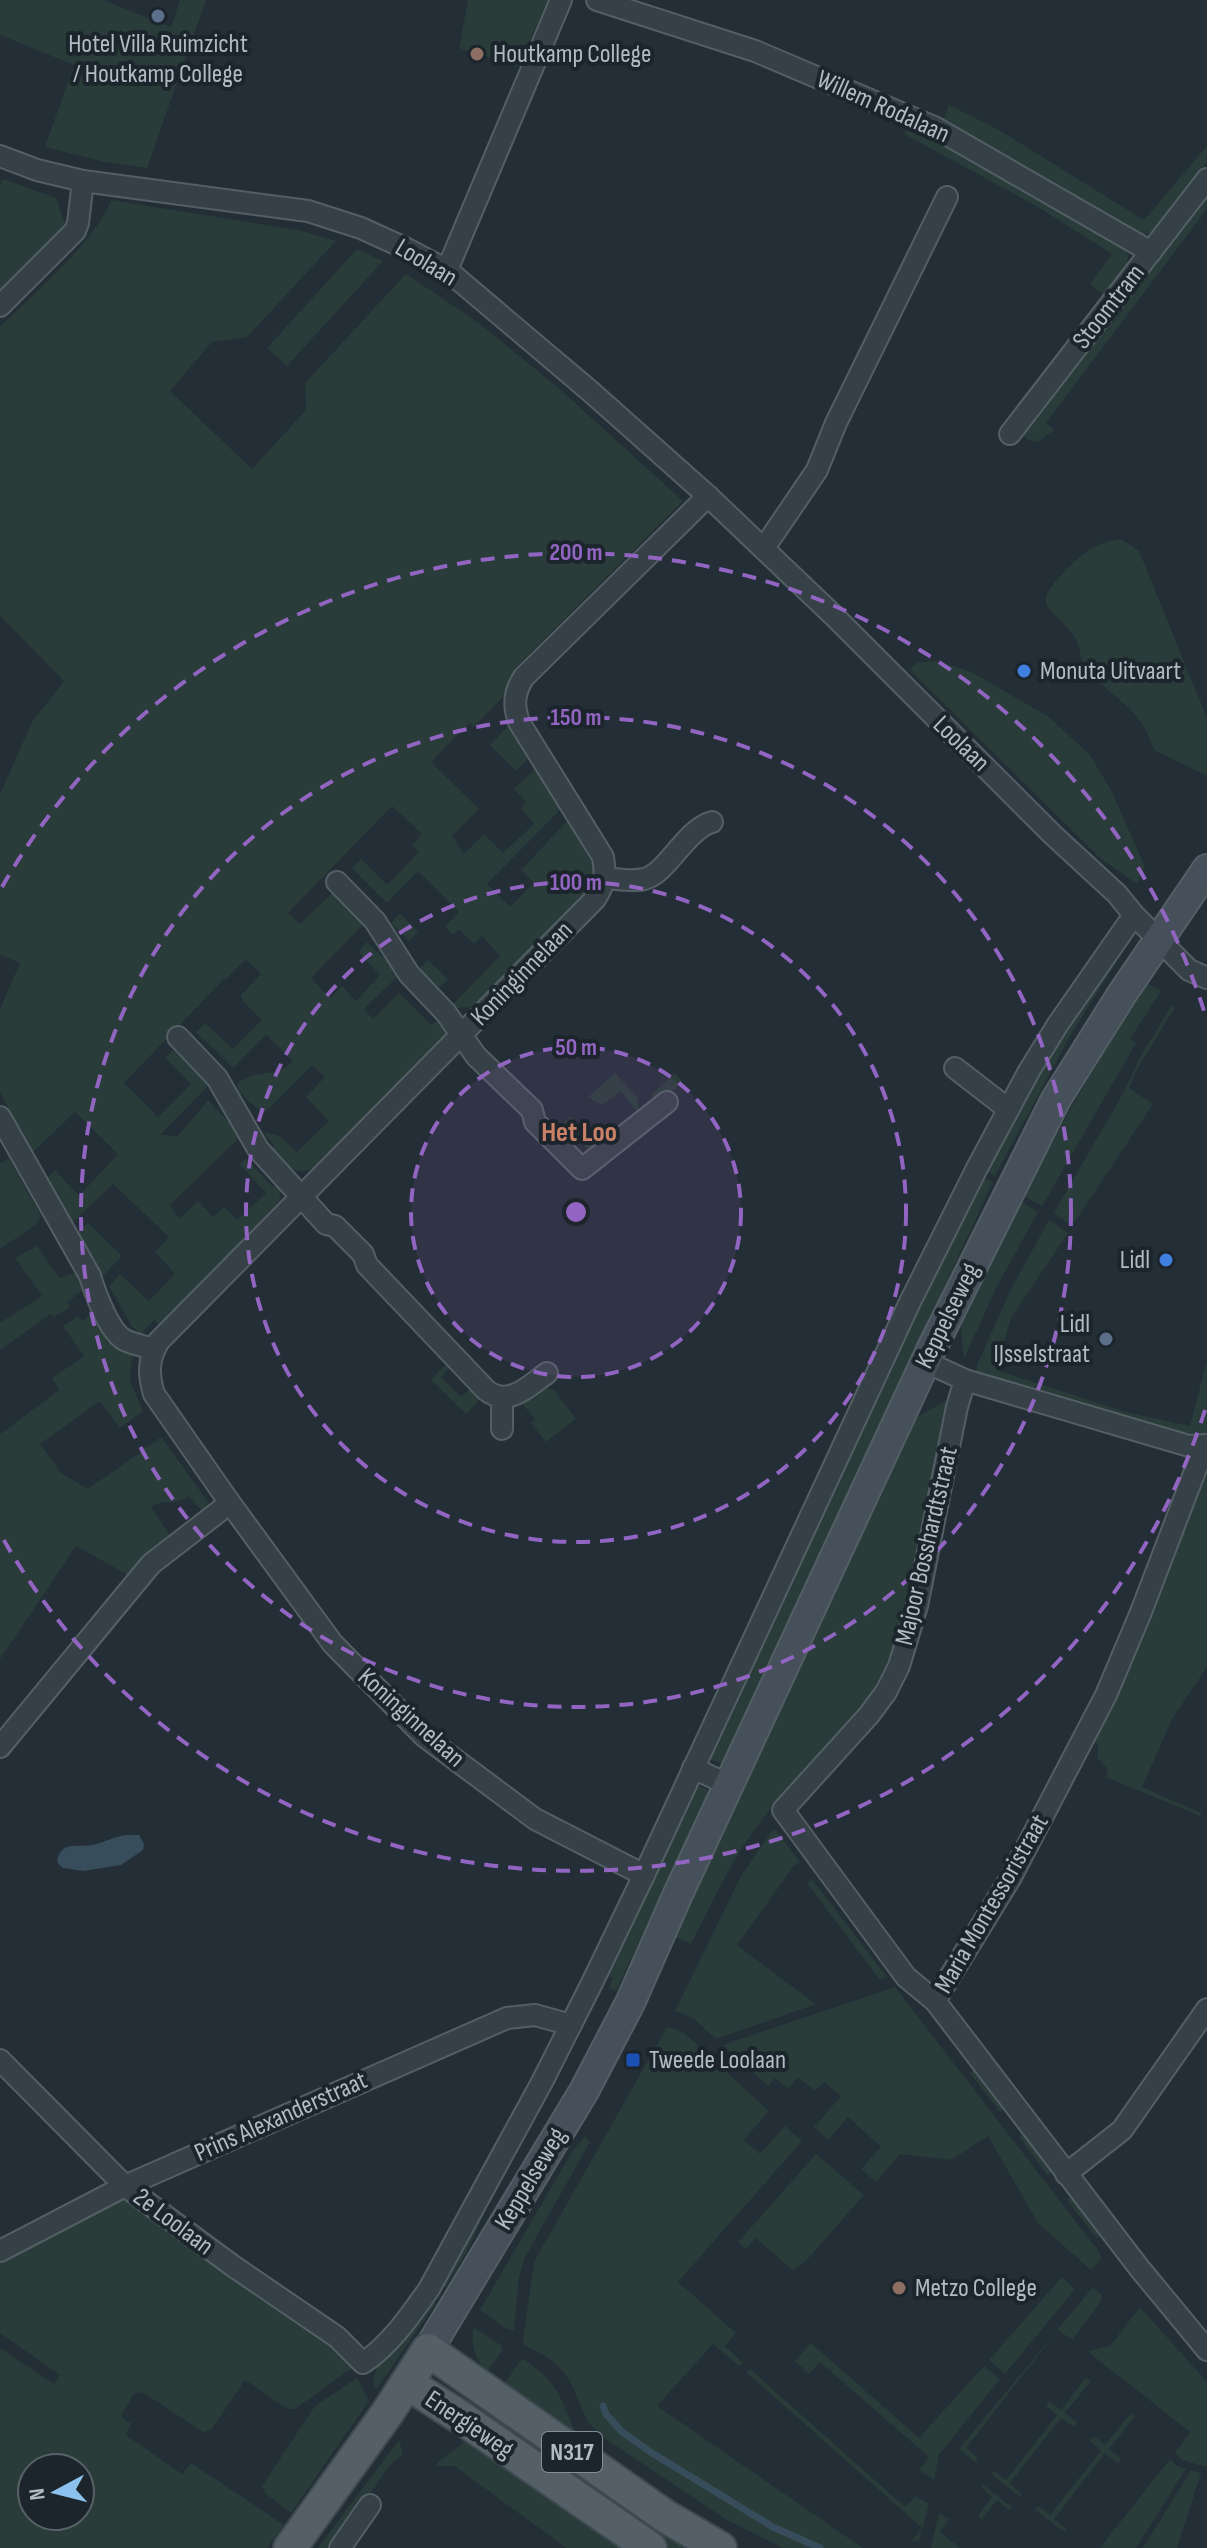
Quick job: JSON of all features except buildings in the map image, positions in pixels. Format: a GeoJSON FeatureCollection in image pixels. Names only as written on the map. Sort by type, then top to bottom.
{"type":"FeatureCollection","features":[{"type":"Feature","properties":{"kind":"main road","name":"Keppelseweg"},"geometry":{"type":"LineString","coordinates":[[290,2548],[407,2383],[584,2091],[630,2003],[926,1362],[1009,1190],[1056,1099],[1207,869]]}},
{"type":"Feature","properties":{"kind":"main road","name":"Energieweg"},"geometry":{"type":"LineString","coordinates":[[428,2350],[665,2516],[720,2548]]}},
{"type":"Feature","properties":{"kind":"main road","name":"Energieweg"},"geometry":{"type":"LineString","coordinates":[[407,2383],[650,2548]]}},
{"type":"Feature","properties":{"kind":"street"},"geometry":{"type":"LineString","coordinates":[[447,270],[561,0]]}},
{"type":"Feature","properties":{"kind":"street","name":"Willem Rodalaan"},"geometry":{"type":"LineString","coordinates":[[597,0],[755,51],[934,127],[1151,252]]}},
{"type":"Feature","properties":{"kind":"street","name":"Loolaan"},"geometry":{"type":"LineString","coordinates":[[0,156],[37,170],[83,181],[308,211],[361,228],[447,270],[590,391],[764,548],[1053,835],[1117,894],[1158,940],[1189,970],[1207,978]]}},
{"type":"Feature","properties":{"kind":"street","name":"Stoomtram"},"geometry":{"type":"LineString","coordinates":[[1010,434],[1207,179]]}},
{"type":"Feature","properties":{"kind":"street"},"geometry":{"type":"LineString","coordinates":[[0,306],[75,231],[83,181]]}},
{"type":"Feature","properties":{"kind":"street"},"geometry":{"type":"LineString","coordinates":[[764,548],[817,470],[836,423],[947,197]]}},
{"type":"Feature","properties":{"kind":"street"},"geometry":{"type":"LineString","coordinates":[[708,496],[524,677],[515,699],[519,722],[603,857],[605,878],[649,878],[699,828],[712,822]]}},
{"type":"Feature","properties":{"kind":"street","name":"Koninginnelaan"},"geometry":{"type":"LineString","coordinates":[[605,878],[595,899],[159,1341],[149,1363],[154,1394],[333,1644],[425,1737],[535,1819],[644,1875]]}},
{"type":"Feature","properties":{"kind":"street","name":"Koninginnelaan"},"geometry":{"type":"LineString","coordinates":[[337,882],[375,921],[409,974],[446,1013],[476,1056],[532,1110],[535,1122],[582,1169],[667,1102]]}},
{"type":"Feature","properties":{"kind":"street","name":"Keppelseweg"},"geometry":{"type":"LineString","coordinates":[[363,2363],[409,2318],[429,2289],[542,2082],[644,1875],[910,1302],[1008,1109],[1080,989],[1134,915]]}},
{"type":"Feature","properties":{"kind":"street"},"geometry":{"type":"LineString","coordinates":[[178,1037],[217,1078],[258,1149],[299,1197],[363,1254],[367,1265],[486,1390],[502,1397],[517,1394],[547,1373]]}},
{"type":"Feature","properties":{"kind":"street"},"geometry":{"type":"LineString","coordinates":[[955,1068],[1008,1109]]}},
{"type":"Feature","properties":{"kind":"street"},"geometry":{"type":"LineString","coordinates":[[0,1117],[90,1276],[95,1293],[116,1332],[122,1339],[154,1349]]}},
{"type":"Feature","properties":{"kind":"street","name":"Maria Montessoristraat"},"geometry":{"type":"LineString","coordinates":[[926,1362],[965,1380],[1189,1446],[1206,1445],[1106,1695],[1011,1877],[935,2001],[1163,2299],[1207,2350]]}},
{"type":"Feature","properties":{"kind":"street","name":"Majoor Bosshardtstraat"},"geometry":{"type":"LineString","coordinates":[[935,2001],[906,1977],[783,1810],[869,1715],[886,1692],[899,1666],[917,1606],[965,1380]]}},
{"type":"Feature","properties":{"kind":"street"},"geometry":{"type":"LineString","coordinates":[[502,1397],[502,1429]]}},
{"type":"Feature","properties":{"kind":"street"},"geometry":{"type":"LineString","coordinates":[[0,1747],[151,1564],[230,1503]]}},
{"type":"Feature","properties":{"kind":"street"},"geometry":{"type":"LineString","coordinates":[[693,1768],[729,1785]]}},
{"type":"Feature","properties":{"kind":"street"},"geometry":{"type":"LineString","coordinates":[[1066,2174],[1122,2130],[1207,2009]]}},
{"type":"Feature","properties":{"kind":"street","name":"Prins Alexanderstraat"},"geometry":{"type":"LineString","coordinates":[[0,2251],[125,2186],[507,2018],[535,2015],[571,2025]]}},
{"type":"Feature","properties":{"kind":"street","name":"2e Loolaan"},"geometry":{"type":"LineString","coordinates":[[0,2060],[125,2186],[233,2266],[337,2337],[363,2363]]}},
{"type":"Feature","properties":{"kind":"street"},"geometry":{"type":"LineString","coordinates":[[340,2548],[370,2505]]}},
{"type":"Feature","properties":{"kind":"green space"},"geometry":{"type":"Polygon","coordinates":[[[0,0],[103,0],[171,27],[180,0],[206,0],[147,168],[105,162],[45,147],[74,65],[0,35],[0,0]]]}},
{"type":"Feature","properties":{"kind":"green space"},"geometry":{"type":"Polygon","coordinates":[[[468,0],[548,0],[518,67],[459,48],[468,0]]]}},
{"type":"Feature","properties":{"kind":"green space"},"geometry":{"type":"Polygon","coordinates":[[[949,105],[999,130],[1144,220],[1207,146],[1207,162],[1152,233],[1137,234],[942,123],[949,105]]]}},
{"type":"Feature","properties":{"kind":"green space"},"geometry":{"type":"Polygon","coordinates":[[[908,127],[991,169],[1125,248],[1128,261],[1119,278],[1103,295],[1090,284],[1112,254],[1038,207],[904,134],[908,127]]]}},
{"type":"Feature","properties":{"kind":"green space"},"geometry":{"type":"Polygon","coordinates":[[[3,179],[56,198],[66,226],[0,292],[0,185],[3,179]]]}},
{"type":"Feature","properties":{"kind":"green space"},"geometry":{"type":"Polygon","coordinates":[[[1207,197],[1207,209],[1046,423],[1054,430],[1038,442],[1028,440],[1022,434],[1023,430],[1037,416],[1107,321],[1112,323],[1123,309],[1119,306],[1165,245],[1169,247],[1207,197]]]}},
{"type":"Feature","properties":{"kind":"green space"},"geometry":{"type":"Polygon","coordinates":[[[111,200],[298,230],[336,241],[247,337],[212,342],[170,391],[252,469],[306,410],[305,383],[406,274],[479,323],[562,391],[683,501],[514,669],[503,697],[474,727],[469,723],[431,762],[479,809],[452,836],[464,854],[484,834],[503,853],[534,824],[521,808],[526,802],[514,789],[535,769],[560,810],[487,884],[510,907],[534,883],[521,870],[567,821],[597,871],[591,888],[475,1007],[457,1008],[453,1004],[500,956],[482,936],[474,944],[459,929],[453,935],[445,927],[459,912],[418,871],[387,903],[352,868],[361,859],[387,885],[419,852],[412,845],[422,834],[392,806],[288,913],[300,924],[334,891],[364,924],[311,978],[330,998],[342,986],[356,1001],[380,975],[358,952],[367,942],[400,974],[364,1009],[373,1019],[399,993],[431,1025],[441,1016],[445,1019],[447,1035],[314,1169],[294,1170],[284,1164],[270,1150],[274,1145],[264,1134],[281,1137],[297,1152],[329,1121],[306,1097],[325,1077],[312,1065],[263,1114],[238,1091],[237,1084],[250,1076],[286,1067],[293,1061],[266,1035],[233,1068],[196,1032],[205,1023],[233,1049],[262,1020],[242,1000],[241,995],[261,974],[246,959],[124,1083],[158,1117],[191,1084],[165,1058],[173,1050],[209,1085],[160,1135],[178,1136],[208,1100],[241,1136],[170,1205],[179,1219],[198,1201],[213,1217],[224,1207],[237,1220],[266,1193],[239,1164],[246,1159],[273,1187],[278,1183],[281,1189],[279,1201],[160,1326],[154,1320],[141,1334],[132,1327],[109,1286],[120,1274],[149,1301],[175,1274],[155,1252],[169,1237],[113,1184],[73,1222],[47,1178],[55,1170],[79,1196],[118,1154],[75,1112],[32,1153],[0,1092],[0,1009],[20,963],[0,955],[0,794],[32,722],[64,681],[0,616],[0,327],[78,250],[111,200]]]}},
{"type":"Feature","properties":{"kind":"green space"},"geometry":{"type":"Polygon","coordinates":[[[357,249],[383,261],[287,366],[267,348],[357,249]]]}},
{"type":"Feature","properties":{"kind":"green space"},"geometry":{"type":"Polygon","coordinates":[[[1121,539],[1139,551],[1207,718],[1207,776],[1154,750],[1135,715],[1089,674],[1074,636],[1047,605],[1048,591],[1080,556],[1097,545],[1121,539]]]}},
{"type":"Feature","properties":{"kind":"green space"},"geometry":{"type":"Polygon","coordinates":[[[937,661],[972,672],[1049,717],[1090,755],[1112,792],[1145,867],[1137,884],[1101,859],[910,670],[917,663],[937,661]]]}},
{"type":"Feature","properties":{"kind":"green space"},"geometry":{"type":"Polygon","coordinates":[[[509,725],[529,758],[516,771],[490,745],[509,725]]]}},
{"type":"Feature","properties":{"kind":"green space"},"geometry":{"type":"Polygon","coordinates":[[[400,913],[418,932],[409,941],[391,923],[400,913]]]}},
{"type":"Feature","properties":{"kind":"green space"},"geometry":{"type":"Polygon","coordinates":[[[1124,950],[1070,1036],[995,1176],[984,1170],[1060,1034],[1124,950]]]}},
{"type":"Feature","properties":{"kind":"green space"},"geometry":{"type":"Polygon","coordinates":[[[428,960],[448,979],[439,988],[418,970],[428,960]]]}},
{"type":"Feature","properties":{"kind":"green space"},"geometry":{"type":"Polygon","coordinates":[[[1148,984],[1161,991],[1130,1039],[1136,1043],[1042,1206],[1024,1196],[1083,1088],[1148,984]]]}},
{"type":"Feature","properties":{"kind":"green space"},"geometry":{"type":"Polygon","coordinates":[[[1172,1005],[1175,1007],[1129,1088],[1153,1104],[1072,1226],[1054,1213],[1172,1005]]]}},
{"type":"Feature","properties":{"kind":"green space"},"geometry":{"type":"Polygon","coordinates":[[[615,1073],[638,1098],[639,1111],[621,1091],[602,1105],[588,1097],[615,1073]]]}},
{"type":"Feature","properties":{"kind":"green space"},"geometry":{"type":"Polygon","coordinates":[[[675,1073],[683,1082],[670,1093],[668,1090],[654,1099],[651,1095],[675,1073]]]}},
{"type":"Feature","properties":{"kind":"green space"},"geometry":{"type":"Polygon","coordinates":[[[570,1116],[587,1135],[592,1132],[599,1139],[611,1130],[613,1133],[589,1151],[562,1124],[570,1116]]]}},
{"type":"Feature","properties":{"kind":"green space"},"geometry":{"type":"Polygon","coordinates":[[[9,1159],[41,1216],[36,1225],[0,1249],[0,1161],[9,1159]]]}},
{"type":"Feature","properties":{"kind":"green space"},"geometry":{"type":"Polygon","coordinates":[[[980,1176],[993,1182],[722,1763],[711,1760],[709,1756],[980,1176]]]}},
{"type":"Feature","properties":{"kind":"green space"},"geometry":{"type":"Polygon","coordinates":[[[1022,1202],[1038,1212],[996,1288],[964,1359],[960,1321],[1022,1202]]]}},
{"type":"Feature","properties":{"kind":"green space"},"geometry":{"type":"Polygon","coordinates":[[[1049,1220],[1068,1233],[1011,1318],[996,1370],[1126,1412],[1190,1426],[1207,1360],[1207,1435],[1196,1436],[977,1372],[977,1365],[1010,1291],[1049,1220]]]}},
{"type":"Feature","properties":{"kind":"green space"},"geometry":{"type":"Polygon","coordinates":[[[88,1223],[122,1256],[103,1276],[78,1232],[88,1223]]]}},
{"type":"Feature","properties":{"kind":"green space"},"geometry":{"type":"Polygon","coordinates":[[[37,1246],[59,1278],[75,1273],[84,1289],[67,1302],[70,1307],[54,1317],[51,1314],[0,1350],[0,1323],[42,1296],[15,1258],[37,1246]]]}},
{"type":"Feature","properties":{"kind":"green space"},"geometry":{"type":"Polygon","coordinates":[[[93,1312],[113,1345],[132,1355],[130,1381],[143,1411],[120,1428],[100,1401],[40,1444],[61,1473],[88,1489],[141,1452],[139,1448],[148,1447],[161,1437],[209,1503],[202,1511],[189,1496],[151,1507],[169,1534],[128,1575],[76,1546],[0,1659],[0,1434],[59,1390],[52,1378],[84,1356],[63,1326],[78,1316],[82,1321],[93,1312]]]}},
{"type":"Feature","properties":{"kind":"green space"},"geometry":{"type":"Polygon","coordinates":[[[449,1361],[452,1364],[441,1377],[461,1397],[473,1385],[481,1393],[480,1399],[466,1414],[431,1380],[449,1361]]]}},
{"type":"Feature","properties":{"kind":"green space"},"geometry":{"type":"Polygon","coordinates":[[[544,1387],[554,1390],[576,1419],[546,1442],[531,1423],[535,1419],[520,1401],[544,1387]]]}},
{"type":"Feature","properties":{"kind":"green space"},"geometry":{"type":"Polygon","coordinates":[[[951,1398],[907,1608],[886,1668],[846,1726],[755,1828],[691,1944],[675,1937],[915,1418],[951,1398]]]}},
{"type":"Feature","properties":{"kind":"green space"},"geometry":{"type":"Polygon","coordinates":[[[1207,1472],[1207,1667],[1172,1719],[1142,1787],[1201,1813],[1200,1816],[1106,1777],[1108,1770],[1097,1757],[1098,1744],[1092,1740],[1130,1660],[1207,1472]]]}},
{"type":"Feature","properties":{"kind":"green space"},"geometry":{"type":"Polygon","coordinates":[[[694,1788],[707,1789],[708,1794],[616,1991],[609,1988],[613,1978],[606,1975],[694,1788]]]}},
{"type":"Feature","properties":{"kind":"green space"},"geometry":{"type":"Polygon","coordinates":[[[774,1828],[800,1862],[793,1867],[737,1945],[816,2004],[716,2039],[693,2018],[675,2011],[741,1876],[774,1828]]]}},
{"type":"Feature","properties":{"kind":"green space"},"geometry":{"type":"Polygon","coordinates":[[[812,1879],[887,1977],[880,1980],[807,1883],[812,1879]]]}},
{"type":"Feature","properties":{"kind":"green space"},"geometry":{"type":"Polygon","coordinates":[[[895,1987],[1100,2253],[1101,2259],[1091,2270],[1038,2223],[988,2136],[951,2160],[900,2154],[876,2182],[861,2169],[881,2147],[848,2117],[828,2140],[814,2127],[841,2096],[824,2082],[815,2091],[798,2077],[788,2089],[775,2078],[768,2086],[723,2045],[895,1987]]]}},
{"type":"Feature","properties":{"kind":"green space"},"geometry":{"type":"Polygon","coordinates":[[[667,2027],[683,2032],[769,2111],[744,2140],[760,2154],[785,2126],[802,2141],[678,2282],[736,2333],[725,2346],[743,2363],[739,2366],[713,2344],[657,2406],[863,2548],[783,2548],[727,2520],[604,2438],[587,2421],[562,2370],[549,2358],[524,2345],[534,2262],[667,2027]]]}},
{"type":"Feature","properties":{"kind":"green space"},"geometry":{"type":"Polygon","coordinates":[[[975,2069],[1005,2108],[1000,2112],[970,2073],[975,2069]]]}},
{"type":"Feature","properties":{"kind":"green space"},"geometry":{"type":"Polygon","coordinates":[[[1023,2133],[1053,2172],[1048,2176],[1019,2137],[1023,2133]]]}},
{"type":"Feature","properties":{"kind":"green space"},"geometry":{"type":"Polygon","coordinates":[[[585,2136],[590,2142],[525,2257],[519,2277],[514,2330],[506,2329],[480,2310],[573,2150],[585,2136]]]}},
{"type":"Feature","properties":{"kind":"green space"},"geometry":{"type":"Polygon","coordinates":[[[816,2154],[864,2195],[805,2262],[792,2270],[756,2238],[746,2249],[738,2242],[816,2154]]]}},
{"type":"Feature","properties":{"kind":"green space"},"geometry":{"type":"Polygon","coordinates":[[[1072,2196],[1101,2235],[1097,2239],[1067,2200],[1072,2196]]]}},
{"type":"Feature","properties":{"kind":"green space"},"geometry":{"type":"Polygon","coordinates":[[[117,2201],[133,2201],[339,2348],[352,2368],[295,2409],[287,2409],[245,2380],[211,2430],[203,2432],[142,2392],[134,2394],[121,2416],[131,2424],[126,2435],[182,2474],[191,2463],[284,2525],[267,2548],[0,2548],[0,2348],[54,2384],[60,2375],[0,2333],[0,2261],[117,2201]]]}},
{"type":"Feature","properties":{"kind":"green space"},"geometry":{"type":"Polygon","coordinates":[[[482,2202],[488,2205],[446,2287],[442,2285],[482,2202]]]}},
{"type":"Feature","properties":{"kind":"green space"},"geometry":{"type":"Polygon","coordinates":[[[1062,2277],[1075,2289],[1005,2374],[989,2360],[1062,2277]]]}},
{"type":"Feature","properties":{"kind":"green space"},"geometry":{"type":"Polygon","coordinates":[[[1093,2287],[1101,2294],[1101,2301],[1072,2340],[1058,2330],[966,2448],[978,2458],[975,2462],[959,2449],[1093,2287]]]}},
{"type":"Feature","properties":{"kind":"green space"},"geometry":{"type":"Polygon","coordinates":[[[432,2300],[436,2303],[376,2390],[373,2380],[381,2358],[432,2300]]]}},
{"type":"Feature","properties":{"kind":"green space"},"geometry":{"type":"Polygon","coordinates":[[[1140,2307],[1207,2382],[1207,2467],[1182,2460],[1175,2453],[1190,2432],[1087,2351],[1110,2346],[1140,2307]]]}},
{"type":"Feature","properties":{"kind":"green space"},"geometry":{"type":"Polygon","coordinates":[[[473,2327],[502,2346],[502,2351],[487,2372],[474,2351],[473,2327]]]}},
{"type":"Feature","properties":{"kind":"green space"},"geometry":{"type":"Polygon","coordinates":[[[811,2343],[919,2438],[984,2366],[1000,2379],[939,2455],[934,2480],[919,2470],[929,2457],[820,2362],[809,2374],[795,2361],[811,2343]]]}},
{"type":"Feature","properties":{"kind":"green space"},"geometry":{"type":"Polygon","coordinates":[[[521,2360],[537,2369],[554,2386],[579,2438],[502,2387],[521,2360]]]}},
{"type":"Feature","properties":{"kind":"green space"},"geometry":{"type":"Polygon","coordinates":[[[750,2369],[905,2507],[916,2496],[929,2504],[919,2541],[911,2542],[922,2528],[746,2372],[750,2369]]]}},
{"type":"Feature","properties":{"kind":"green space"},"geometry":{"type":"Polygon","coordinates":[[[1086,2377],[1091,2381],[1065,2413],[1077,2423],[1074,2427],[1061,2418],[1010,2483],[1022,2494],[1020,2497],[991,2474],[994,2471],[1006,2480],[1057,2415],[1046,2406],[1049,2401],[1061,2410],[1086,2377]]]}},
{"type":"Feature","properties":{"kind":"green space"},"geometry":{"type":"Polygon","coordinates":[[[357,2378],[369,2401],[291,2513],[265,2493],[262,2486],[315,2406],[357,2378]]]}},
{"type":"Feature","properties":{"kind":"green space"},"geometry":{"type":"Polygon","coordinates":[[[489,2406],[694,2548],[660,2548],[478,2421],[489,2406]]]}},
{"type":"Feature","properties":{"kind":"green space"},"geometry":{"type":"Polygon","coordinates":[[[1131,2413],[1135,2416],[1109,2449],[1121,2459],[1118,2463],[1105,2453],[1054,2519],[1066,2529],[1064,2532],[1035,2510],[1038,2506],[1050,2515],[1101,2451],[1090,2441],[1094,2436],[1105,2445],[1131,2413]]]}},
{"type":"Feature","properties":{"kind":"green space"},"geometry":{"type":"Polygon","coordinates":[[[399,2440],[403,2454],[390,2465],[332,2548],[318,2548],[399,2440]]]}},
{"type":"Feature","properties":{"kind":"green space"},"geometry":{"type":"Polygon","coordinates":[[[466,2440],[634,2548],[566,2548],[455,2466],[435,2466],[466,2440]]]}},
{"type":"Feature","properties":{"kind":"green space"},"geometry":{"type":"Polygon","coordinates":[[[1170,2459],[1186,2469],[1136,2548],[1100,2548],[1170,2459]]]}},
{"type":"Feature","properties":{"kind":"green space"},"geometry":{"type":"Polygon","coordinates":[[[1191,2470],[1201,2473],[1177,2548],[1143,2548],[1191,2470]]]}},
{"type":"Feature","properties":{"kind":"green space"},"geometry":{"type":"Polygon","coordinates":[[[983,2485],[1012,2507],[1009,2510],[997,2500],[982,2519],[978,2516],[992,2497],[983,2485]]]}},
{"type":"Feature","properties":{"kind":"green space"},"geometry":{"type":"Polygon","coordinates":[[[939,2513],[949,2519],[940,2532],[960,2548],[931,2548],[939,2513]]]}},
{"type":"Feature","properties":{"kind":"water"},"geometry":{"type":"Polygon","coordinates":[[[125,1835],[139,1835],[144,1844],[143,1850],[121,1865],[83,1871],[63,1868],[57,1862],[66,1847],[93,1845],[125,1835]]]}},
{"type":"Feature","properties":{"kind":"waterway"},"geometry":{"type":"LineString","coordinates":[[603,2406],[622,2432],[652,2453],[773,2527],[820,2548]]}},
{"type":"Feature","properties":{"kind":"place","name":"Hotel Villa Ruimzicht / Houtkamp College"},"geometry":{"type":"Point","coordinates":[158,16]}},
{"type":"Feature","properties":{"kind":"place","name":"Houtkamp College"},"geometry":{"type":"Point","coordinates":[477,54]}},
{"type":"Feature","properties":{"kind":"place","name":"Monuta Uitvaart"},"geometry":{"type":"Point","coordinates":[1024,671]}},
{"type":"Feature","properties":{"kind":"place","name":"Lidl"},"geometry":{"type":"Point","coordinates":[1166,1260]}},
{"type":"Feature","properties":{"kind":"place","name":"Lidl IJsselstraat"},"geometry":{"type":"Point","coordinates":[1106,1339]}},
{"type":"Feature","properties":{"kind":"place","name":"Tweede Loolaan"},"geometry":{"type":"Point","coordinates":[633,2060]}},
{"type":"Feature","properties":{"kind":"place","name":"Metzo College"},"geometry":{"type":"Point","coordinates":[899,2288]}},
{"type":"Feature","properties":{"kind":"district","name":"Het Loo"},"geometry":{"type":"Point","coordinates":[579,1132]}}]}
